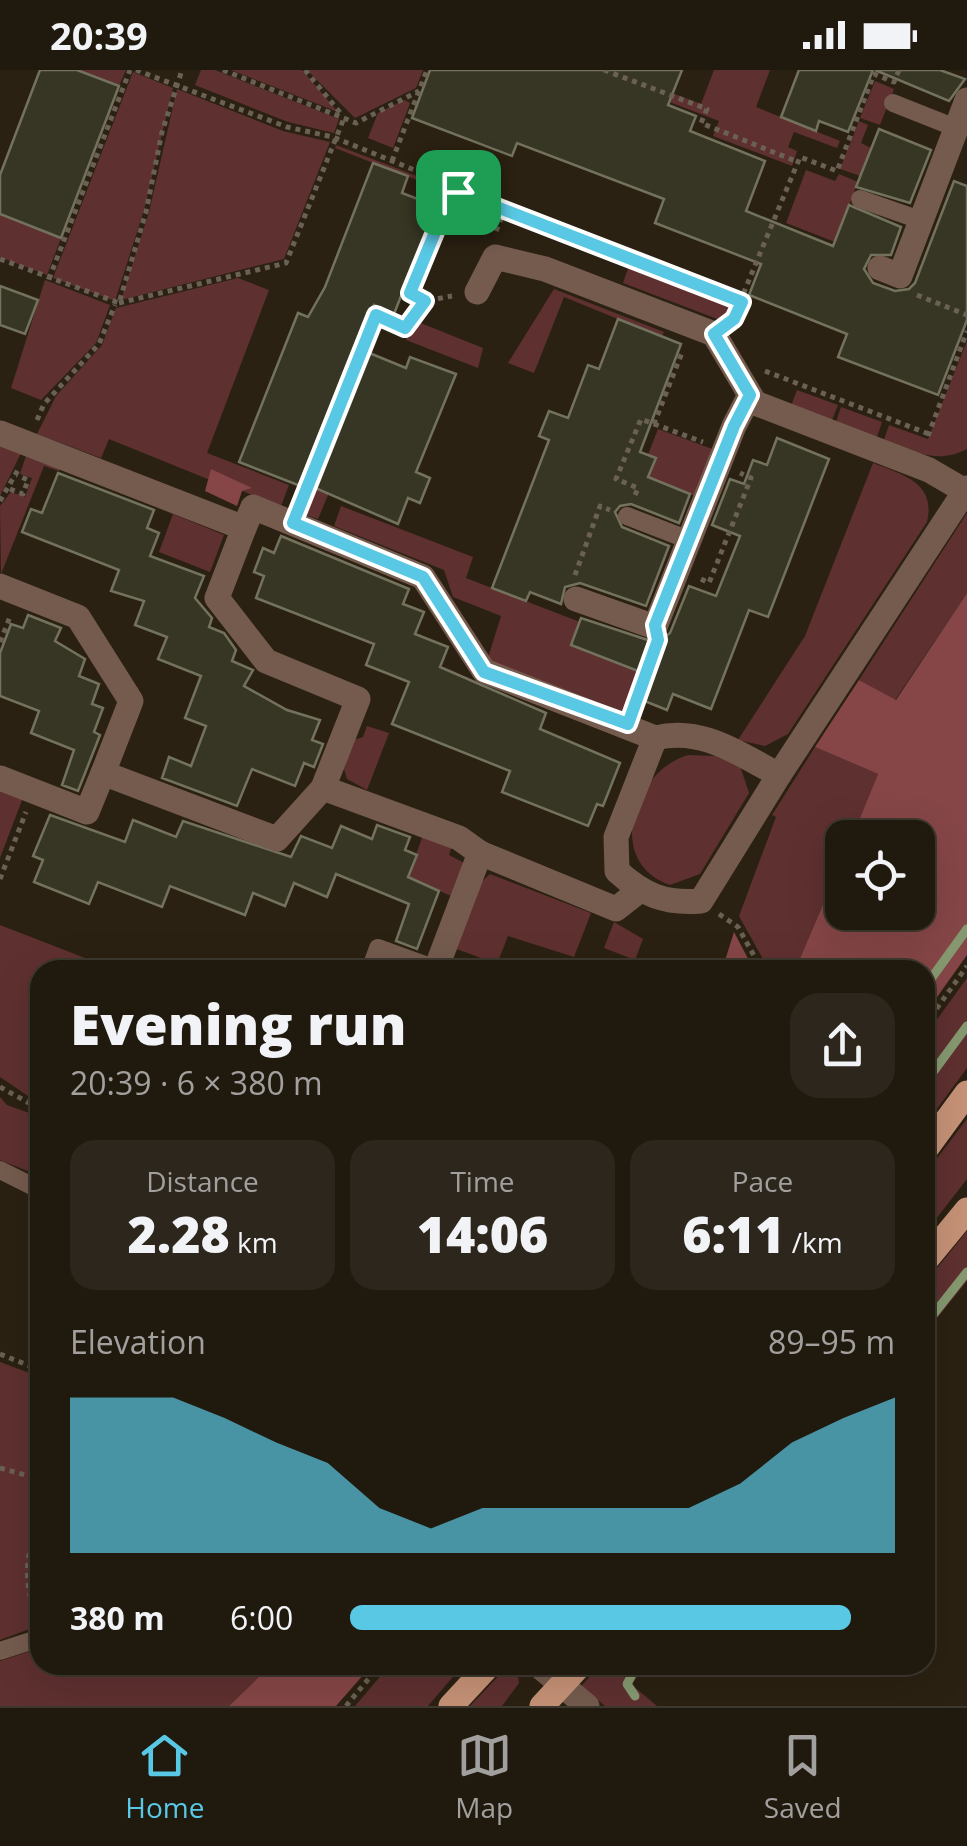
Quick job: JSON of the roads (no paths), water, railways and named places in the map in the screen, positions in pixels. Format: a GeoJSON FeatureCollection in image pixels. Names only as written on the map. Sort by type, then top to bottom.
{"type":"FeatureCollection","features":[{"type":"Feature","properties":{"kind":"main road"},"geometry":{"type":"LineString","coordinates":[[935,1136],[967,1093]]}},
{"type":"Feature","properties":{"kind":"main road"},"geometry":{"type":"LineString","coordinates":[[935,1250],[967,1210]]}},
{"type":"Feature","properties":{"kind":"main road"},"geometry":{"type":"LineString","coordinates":[[450,1706],[479,1675]]}},
{"type":"Feature","properties":{"kind":"main road"},"geometry":{"type":"LineString","coordinates":[[542,1706],[571,1675]]}},
{"type":"Feature","properties":{"kind":"street"},"geometry":{"type":"LineString","coordinates":[[890,272],[920,220],[967,100]]}},
{"type":"Feature","properties":{"kind":"street"},"geometry":{"type":"LineString","coordinates":[[476,292],[495,257],[545,269],[703,330],[755,403],[916,465],[966,490],[701,901],[674,903],[639,891],[617,871],[616,837],[656,738]]}},
{"type":"Feature","properties":{"kind":"street"},"geometry":{"type":"LineString","coordinates":[[576,599],[655,625],[724,450],[750,395]]}},
{"type":"Feature","properties":{"kind":"street"},"geometry":{"type":"LineString","coordinates":[[0,433],[244,528]]}},
{"type":"Feature","properties":{"kind":"street"},"geometry":{"type":"LineString","coordinates":[[103,774],[277,839],[323,788],[358,699],[266,661],[217,598],[253,507],[423,577],[484,672],[628,724],[656,738],[678,732],[707,737],[780,775]]}},
{"type":"Feature","properties":{"kind":"street"},"geometry":{"type":"LineString","coordinates":[[0,586],[78,617],[131,702],[87,812],[0,778]]}},
{"type":"Feature","properties":{"kind":"street"},"geometry":{"type":"LineString","coordinates":[[323,788],[459,838],[480,853],[616,909],[639,891]]}},
{"type":"Feature","properties":{"kind":"street"},"geometry":{"type":"LineString","coordinates":[[439,960],[480,853]]}},
{"type":"Feature","properties":{"kind":"street"},"geometry":{"type":"LineString","coordinates":[[550,1675],[588,1706]]}},
{"type":"Feature","properties":{"kind":"lane"},"geometry":{"type":"LineString","coordinates":[[893,103],[956,128]]}},
{"type":"Feature","properties":{"kind":"lane"},"geometry":{"type":"LineString","coordinates":[[860,199],[920,220]]}},
{"type":"Feature","properties":{"kind":"lane"},"geometry":{"type":"LineString","coordinates":[[628,516],[688,540]]}},
{"type":"Feature","properties":{"kind":"lane"},"geometry":{"type":"LineString","coordinates":[[374,960],[378,948],[411,960]]}},
{"type":"Feature","properties":{"kind":"lane"},"geometry":{"type":"LineString","coordinates":[[0,1170],[30,1184]]}},
{"type":"Feature","properties":{"kind":"lane"},"geometry":{"type":"LineString","coordinates":[[0,1651],[30,1641]]}},
{"type":"Feature","properties":{"kind":"waterway"},"geometry":{"type":"LineString","coordinates":[[935,973],[967,929]]}},
{"type":"Feature","properties":{"kind":"waterway"},"geometry":{"type":"LineString","coordinates":[[935,1069],[967,1026]]}},
{"type":"Feature","properties":{"kind":"waterway"},"geometry":{"type":"LineString","coordinates":[[935,1312],[967,1272]]}},
{"type":"Feature","properties":{"kind":"waterway"},"geometry":{"type":"LineString","coordinates":[[632,1675],[627,1684],[635,1696]]}}]}
